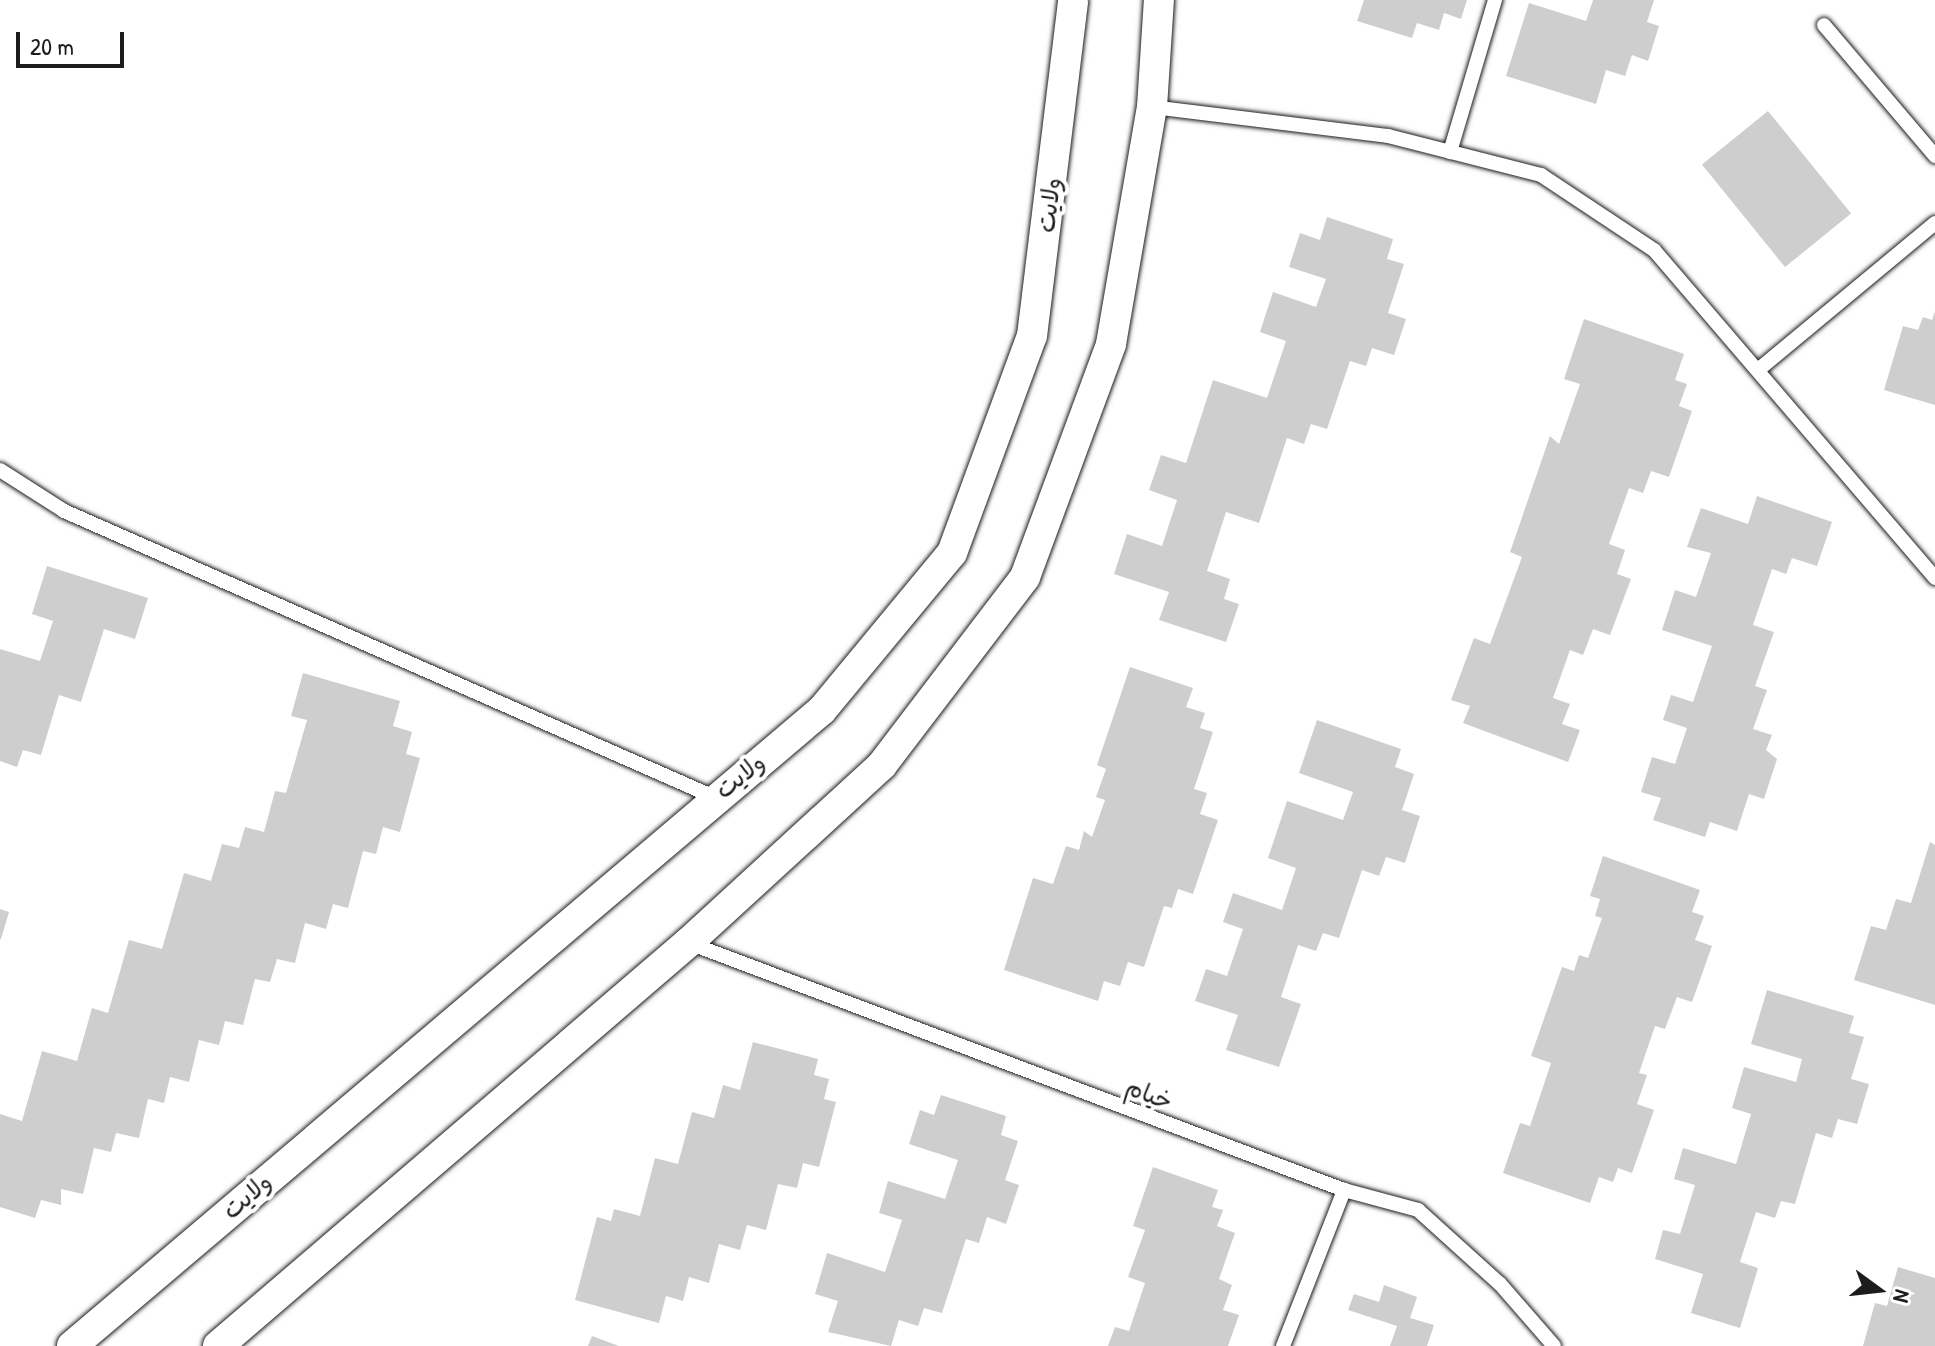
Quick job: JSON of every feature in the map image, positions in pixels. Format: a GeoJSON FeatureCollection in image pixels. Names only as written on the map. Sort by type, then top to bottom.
{"type":"FeatureCollection","features":[{"type":"Feature","properties":{"kind":"street","name":"ولایت"},"geometry":{"type":"LineString","coordinates":[[72,1346],[714,797],[822,710],[952,553],[1032,336],[1073,0]]}},
{"type":"Feature","properties":{"kind":"street"},"geometry":{"type":"LineString","coordinates":[[224,1344],[689,942],[882,765],[1025,577],[1111,344],[1152,107],[1159,0]]}},
{"type":"Feature","properties":{"kind":"lane"},"geometry":{"type":"LineString","coordinates":[[1450,152],[1495,0]]}},
{"type":"Feature","properties":{"kind":"lane"},"geometry":{"type":"LineString","coordinates":[[1824,25],[1935,156]]}},
{"type":"Feature","properties":{"kind":"lane"},"geometry":{"type":"LineString","coordinates":[[1152,107],[1388,136],[1541,175],[1654,250],[1935,578]]}},
{"type":"Feature","properties":{"kind":"lane"},"geometry":{"type":"LineString","coordinates":[[1758,370],[1935,223]]}},
{"type":"Feature","properties":{"kind":"lane"},"geometry":{"type":"LineString","coordinates":[[0,470],[64,511],[714,797]]}},
{"type":"Feature","properties":{"kind":"lane","name":"خیام"},"geometry":{"type":"LineString","coordinates":[[689,942],[1344,1190],[1418,1210],[1500,1284],[1554,1346]]}},
{"type":"Feature","properties":{"kind":"lane"},"geometry":{"type":"LineString","coordinates":[[1283,1346],[1344,1190]]}},
{"type":"Feature","properties":{"kind":"building"},"geometry":{"type":"Polygon","coordinates":[[[1364,0],[1467,0],[1461,19],[1444,13],[1439,30],[1417,23],[1412,38],[1357,21],[1364,0]]]}},
{"type":"Feature","properties":{"kind":"building"},"geometry":{"type":"Polygon","coordinates":[[[1593,0],[1654,0],[1647,22],[1659,26],[1648,61],[1632,55],[1625,76],[1606,70],[1596,104],[1506,76],[1529,3],[1586,21],[1593,0]]]}},
{"type":"Feature","properties":{"kind":"building"},"geometry":{"type":"Polygon","coordinates":[[[1768,111],[1851,214],[1785,267],[1702,164],[1768,111]]]}},
{"type":"Feature","properties":{"kind":"building"},"geometry":{"type":"Polygon","coordinates":[[[1327,217],[1393,239],[1387,259],[1404,264],[1388,313],[1406,319],[1394,355],[1372,348],[1366,366],[1350,361],[1327,429],[1311,424],[1304,444],[1287,438],[1259,523],[1226,512],[1207,571],[1230,579],[1224,599],[1239,604],[1226,642],[1159,620],[1169,592],[1114,574],[1127,534],[1162,546],[1177,500],[1149,490],[1161,455],[1186,463],[1213,380],[1267,398],[1286,341],[1260,332],[1273,292],[1316,307],[1326,279],[1289,267],[1300,233],[1320,240],[1327,217]]]}},
{"type":"Feature","properties":{"kind":"building"},"geometry":{"type":"Polygon","coordinates":[[[1935,311],[1935,405],[1884,390],[1903,326],[1918,330],[1923,317],[1932,320],[1935,311]]]}},
{"type":"Feature","properties":{"kind":"building"},"geometry":{"type":"Polygon","coordinates":[[[1584,319],[1684,354],[1675,380],[1687,384],[1679,406],[1692,411],[1669,477],[1651,471],[1643,493],[1629,488],[1609,544],[1625,550],[1617,574],[1631,579],[1610,635],[1593,629],[1583,655],[1570,650],[1553,698],[1570,704],[1562,724],[1580,730],[1568,762],[1463,723],[1470,706],[1451,700],[1474,638],[1490,644],[1522,557],[1510,552],[1550,436],[1559,444],[1580,384],[1564,379],[1584,319]]]}},
{"type":"Feature","properties":{"kind":"building"},"geometry":{"type":"Polygon","coordinates":[[[1757,496],[1832,522],[1817,566],[1792,558],[1786,574],[1772,569],[1753,625],[1774,632],[1755,686],[1767,690],[1753,729],[1772,735],[1766,750],[1777,759],[1764,799],[1749,794],[1737,831],[1710,822],[1705,837],[1653,820],[1661,798],[1641,792],[1652,757],[1675,764],[1687,728],[1663,720],[1671,695],[1693,702],[1712,646],[1662,630],[1675,590],[1696,597],[1711,553],[1687,547],[1701,508],[1748,524],[1757,496]]]}},
{"type":"Feature","properties":{"kind":"building"},"geometry":{"type":"Polygon","coordinates":[[[47,566],[148,598],[135,639],[104,629],[81,702],[59,695],[41,755],[23,750],[17,767],[0,761],[0,649],[40,661],[53,621],[32,614],[47,566]]]}},
{"type":"Feature","properties":{"kind":"building"},"geometry":{"type":"Polygon","coordinates":[[[1130,667],[1193,688],[1186,707],[1205,713],[1200,728],[1213,732],[1194,789],[1207,793],[1200,814],[1218,820],[1193,894],[1178,889],[1172,908],[1164,906],[1144,967],[1128,962],[1120,986],[1104,981],[1098,1001],[1004,970],[1033,878],[1053,884],[1066,846],[1079,850],[1084,831],[1092,837],[1105,800],[1096,797],[1106,769],[1097,765],[1130,667]]]}},
{"type":"Feature","properties":{"kind":"building"},"geometry":{"type":"Polygon","coordinates":[[[303,673],[400,701],[393,726],[412,732],[406,754],[420,758],[400,832],[383,827],[376,854],[363,851],[348,908],[333,904],[326,929],[305,923],[295,963],[277,959],[270,982],[255,979],[243,1025],[225,1021],[219,1045],[199,1040],[189,1082],[170,1077],[164,1103],[148,1099],[139,1138],[116,1133],[111,1152],[94,1148],[83,1194],[61,1189],[61,1205],[41,1200],[35,1218],[0,1207],[0,1114],[22,1121],[42,1051],[77,1061],[92,1008],[108,1013],[129,940],[162,949],[184,873],[211,881],[222,844],[239,848],[245,827],[264,832],[275,791],[286,793],[307,720],[291,716],[303,673]]]}},
{"type":"Feature","properties":{"kind":"building"},"geometry":{"type":"Polygon","coordinates":[[[1317,720],[1401,749],[1395,767],[1414,774],[1402,810],[1420,816],[1405,863],[1386,857],[1379,876],[1362,870],[1339,938],[1323,933],[1316,951],[1298,945],[1281,997],[1301,1004],[1279,1067],[1226,1050],[1238,1015],[1195,1001],[1206,969],[1227,976],[1243,929],[1223,922],[1233,893],[1282,910],[1296,868],[1268,858],[1287,801],[1343,820],[1353,792],[1299,773],[1317,720]]]}},
{"type":"Feature","properties":{"kind":"building"},"geometry":{"type":"Polygon","coordinates":[[[1930,842],[1935,845],[1935,1005],[1854,980],[1871,926],[1886,930],[1896,899],[1911,903],[1930,842]]]}},
{"type":"Feature","properties":{"kind":"building"},"geometry":{"type":"Polygon","coordinates":[[[1603,856],[1700,890],[1692,912],[1704,916],[1695,940],[1712,946],[1692,1002],[1677,997],[1665,1029],[1655,1026],[1639,1073],[1647,1075],[1637,1104],[1654,1110],[1632,1173],[1618,1168],[1613,1182],[1599,1177],[1590,1203],[1503,1173],[1520,1123],[1530,1126],[1551,1063],[1531,1056],[1562,967],[1574,971],[1579,955],[1588,958],[1602,918],[1595,916],[1600,899],[1590,896],[1603,856]]]}},
{"type":"Feature","properties":{"kind":"building"},"geometry":{"type":"Polygon","coordinates":[[[0,909],[9,912],[1,939],[0,939],[0,909]]]}},
{"type":"Feature","properties":{"kind":"building"},"geometry":{"type":"Polygon","coordinates":[[[1767,990],[1854,1016],[1849,1033],[1864,1037],[1851,1079],[1869,1084],[1857,1124],[1838,1119],[1832,1138],[1816,1133],[1795,1204],[1781,1201],[1775,1218],[1756,1212],[1740,1262],[1758,1268],[1740,1328],[1691,1313],[1703,1274],[1655,1259],[1663,1230],[1680,1234],[1695,1185],[1674,1179],[1683,1148],[1736,1164],[1751,1114],[1732,1108],[1744,1067],[1796,1082],[1802,1059],[1751,1044],[1767,990]]]}},
{"type":"Feature","properties":{"kind":"building"},"geometry":{"type":"Polygon","coordinates":[[[753,1042],[818,1059],[814,1075],[829,1079],[824,1099],[836,1102],[819,1167],[803,1163],[797,1188],[778,1184],[766,1230],[747,1225],[740,1250],[719,1244],[709,1283],[689,1277],[683,1301],[666,1296],[659,1323],[575,1300],[597,1217],[611,1221],[614,1209],[640,1216],[655,1158],[678,1164],[692,1112],[714,1118],[723,1085],[740,1090],[753,1042]]]}},
{"type":"Feature","properties":{"kind":"building"},"geometry":{"type":"Polygon","coordinates":[[[941,1095],[1006,1116],[1001,1135],[1018,1141],[1005,1180],[1019,1185],[1006,1224],[987,1217],[979,1243],[966,1239],[942,1313],[924,1308],[918,1326],[899,1320],[891,1346],[828,1332],[838,1301],[815,1294],[827,1253],[885,1272],[902,1220],[879,1213],[888,1181],[945,1199],[958,1160],[909,1144],[920,1110],[934,1115],[941,1095]]]}},
{"type":"Feature","properties":{"kind":"building"},"geometry":{"type":"Polygon","coordinates":[[[1153,1167],[1218,1190],[1212,1207],[1223,1210],[1217,1226],[1235,1233],[1219,1279],[1232,1285],[1223,1310],[1239,1315],[1228,1346],[1108,1346],[1115,1327],[1129,1331],[1145,1283],[1128,1277],[1145,1230],[1133,1226],[1153,1167]]]}},
{"type":"Feature","properties":{"kind":"building"},"geometry":{"type":"Polygon","coordinates":[[[1898,1267],[1935,1278],[1935,1346],[1863,1346],[1875,1303],[1887,1306],[1898,1267]]]}},
{"type":"Feature","properties":{"kind":"building"},"geometry":{"type":"Polygon","coordinates":[[[1384,1285],[1417,1297],[1410,1318],[1434,1325],[1427,1346],[1390,1346],[1397,1326],[1348,1310],[1354,1294],[1379,1302],[1384,1285]]]}},
{"type":"Feature","properties":{"kind":"building"},"geometry":{"type":"Polygon","coordinates":[[[592,1336],[619,1346],[588,1346],[592,1336]]]}}]}
